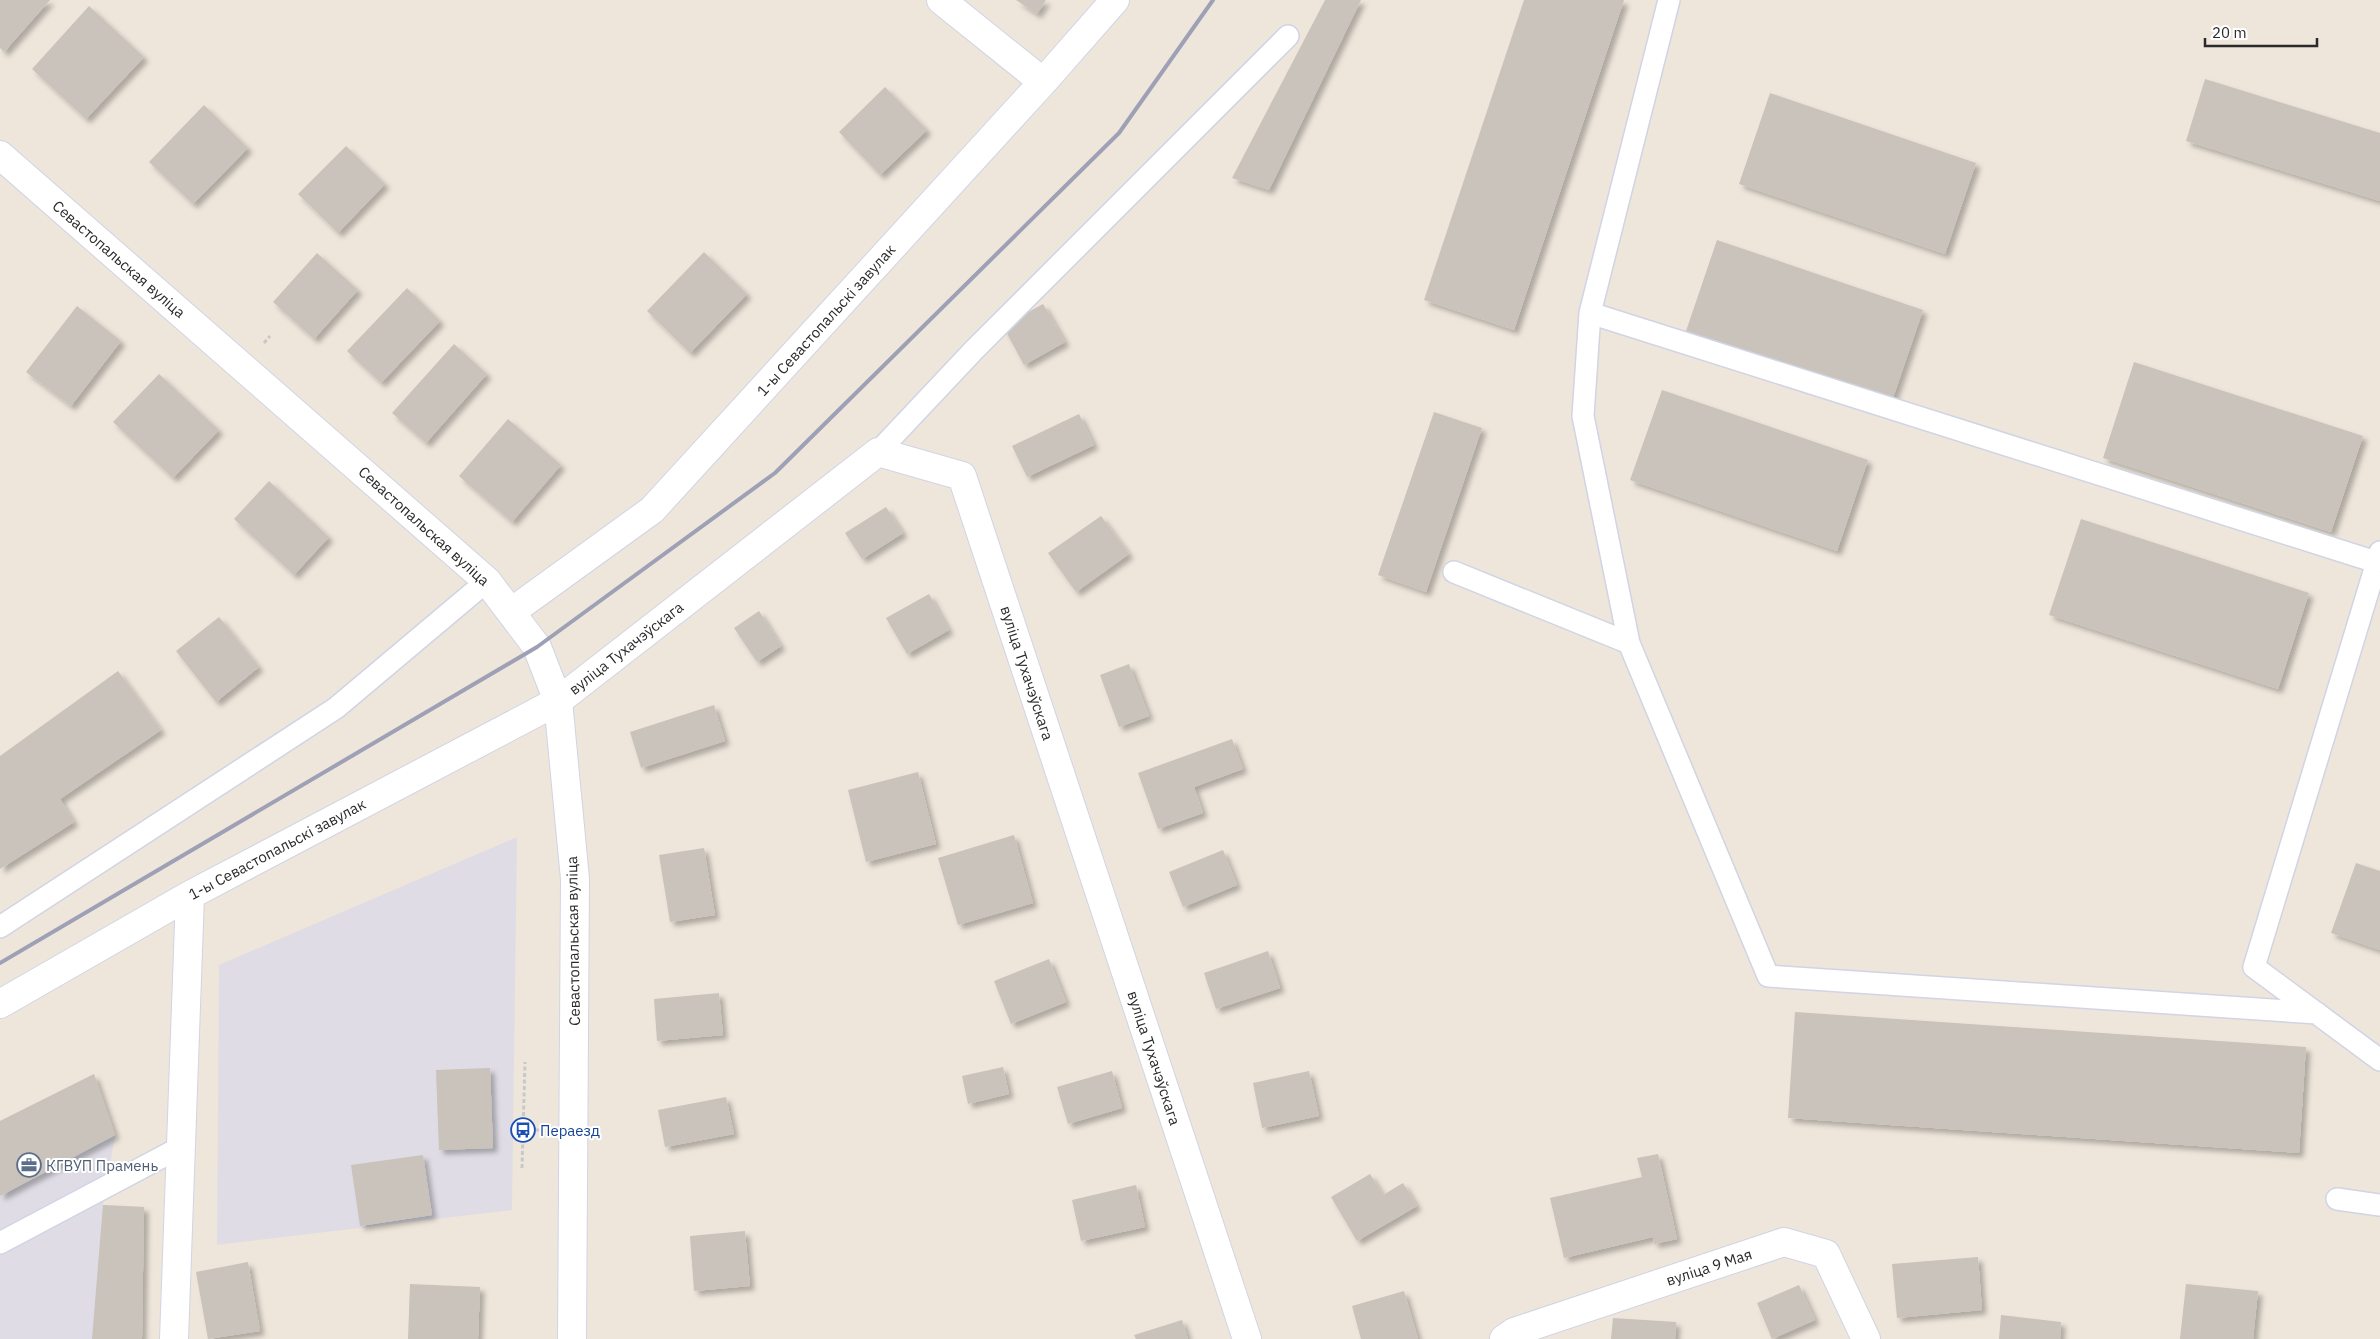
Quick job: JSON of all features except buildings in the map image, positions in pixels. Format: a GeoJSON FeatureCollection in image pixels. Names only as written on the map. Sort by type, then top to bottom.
{"type":"FeatureCollection","features":[{"type":"Feature","properties":{"kind":"street"},"geometry":{"type":"LineString","coordinates":[[941,0],[1043,82]]}},
{"type":"Feature","properties":{"kind":"street","name":"1-ы Севастопальскі завулак"},"geometry":{"type":"LineString","coordinates":[[511,612],[652,510],[1043,82],[1115,0]]}},
{"type":"Feature","properties":{"kind":"street","name":"Севастопальская вуліца"},"geometry":{"type":"LineString","coordinates":[[0,155],[487,580],[537,647],[558,701],[575,879],[572,1339]]}},
{"type":"Feature","properties":{"kind":"street","name":"вуліца Тухачэўскага"},"geometry":{"type":"LineString","coordinates":[[558,701],[878,452],[962,476],[1247,1339]]}},
{"type":"Feature","properties":{"kind":"street","name":"1-ы Севастопальскі завулак"},"geometry":{"type":"LineString","coordinates":[[0,1004],[190,894],[558,701]]}},
{"type":"Feature","properties":{"kind":"street"},"geometry":{"type":"LineString","coordinates":[[174,1339],[190,894]]}},
{"type":"Feature","properties":{"kind":"street","name":"вуліца 9 Мая"},"geometry":{"type":"LineString","coordinates":[[1504,1339],[1514,1332],[1784,1242],[1826,1254],[1866,1339]]}},
{"type":"Feature","properties":{"kind":"lane"},"geometry":{"type":"LineString","coordinates":[[1669,0],[1590,313],[1583,416],[1629,643],[1768,976],[2316,1013]]}},
{"type":"Feature","properties":{"kind":"lane"},"geometry":{"type":"LineString","coordinates":[[878,452],[981,343],[1288,36]]}},
{"type":"Feature","properties":{"kind":"lane"},"geometry":{"type":"LineString","coordinates":[[1590,313],[2378,557],[2254,967],[2380,1060]]}},
{"type":"Feature","properties":{"kind":"lane"},"geometry":{"type":"LineString","coordinates":[[1454,572],[1629,643]]}},
{"type":"Feature","properties":{"kind":"lane"},"geometry":{"type":"LineString","coordinates":[[0,927],[336,708],[487,580]]}},
{"type":"Feature","properties":{"kind":"lane"},"geometry":{"type":"LineString","coordinates":[[0,1242],[181,1147]]}},
{"type":"Feature","properties":{"kind":"lane"},"geometry":{"type":"LineString","coordinates":[[2337,1200],[2380,1205]]}},
{"type":"Feature","properties":{"kind":"path"},"geometry":{"type":"LineString","coordinates":[[522,1168],[525,1062]]}},
{"type":"Feature","properties":{"kind":"shaded area"},"geometry":{"type":"Polygon","coordinates":[[[517,837],[512,1210],[217,1245],[219,965],[517,837]]]}},
{"type":"Feature","properties":{"kind":"shaded area"},"geometry":{"type":"Polygon","coordinates":[[[94,1074],[115,1135],[103,1205],[144,1207],[142,1339],[0,1339],[0,1121],[94,1074]]]}},
{"type":"Feature","properties":{"kind":"railway"},"geometry":{"type":"LineString","coordinates":[[0,963],[537,647],[775,473],[1119,133],[1213,0]]}},
{"type":"Feature","properties":{"kind":"place","name":"Пераезд"},"geometry":{"type":"Point","coordinates":[523,1130]}},
{"type":"Feature","properties":{"kind":"place","name":"КГВУП Прамень"},"geometry":{"type":"Point","coordinates":[29,1165]}}]}
